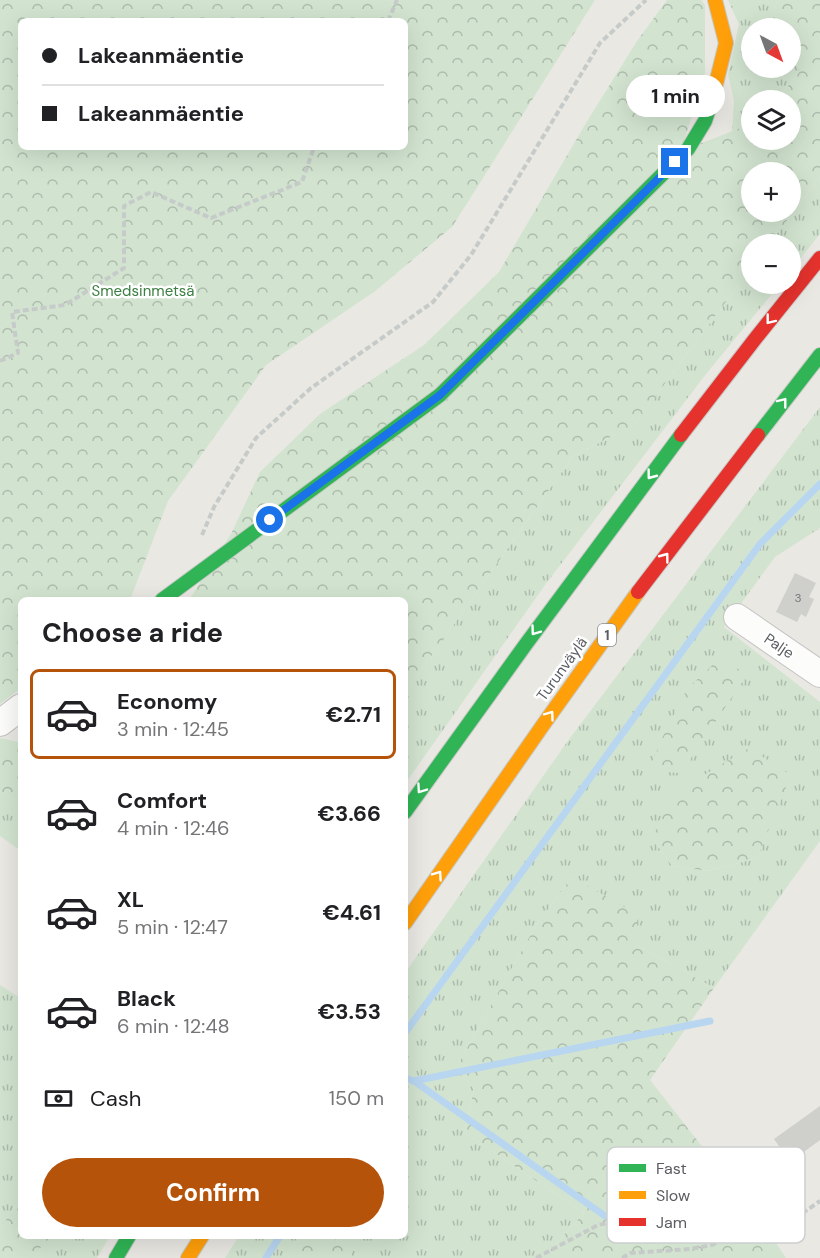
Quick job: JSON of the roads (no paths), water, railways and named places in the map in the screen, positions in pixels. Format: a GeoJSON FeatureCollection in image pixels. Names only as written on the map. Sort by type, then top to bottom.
{"type":"FeatureCollection","features":[{"type":"Feature","properties":{"kind":"main road"},"geometry":{"type":"LineString","coordinates":[[166,597],[440,395],[688,149],[705,121],[726,43],[715,0]]}},
{"type":"Feature","properties":{"kind":"main road"},"geometry":{"type":"LineString","coordinates":[[408,808],[577,574],[703,406],[820,258]]}},
{"type":"Feature","properties":{"kind":"main road","name":"Turunväylä"},"geometry":{"type":"LineString","coordinates":[[408,919],[509,772],[627,608],[738,459],[820,355]]}},
{"type":"Feature","properties":{"kind":"main road"},"geometry":{"type":"LineString","coordinates":[[116,1258],[127,1239]]}},
{"type":"Feature","properties":{"kind":"main road"},"geometry":{"type":"LineString","coordinates":[[188,1258],[200,1239]]}},
{"type":"Feature","properties":{"kind":"street","name":"Palje"},"geometry":{"type":"LineString","coordinates":[[737,617],[820,674]]}},
{"type":"Feature","properties":{"kind":"street"},"geometry":{"type":"LineString","coordinates":[[0,723],[18,709]]}},
{"type":"Feature","properties":{"kind":"waterway"},"geometry":{"type":"LineString","coordinates":[[408,1029],[760,544],[820,484]]}},
{"type":"Feature","properties":{"kind":"waterway"},"geometry":{"type":"LineString","coordinates":[[414,1081],[710,1021]]}},
{"type":"Feature","properties":{"kind":"waterway"},"geometry":{"type":"LineString","coordinates":[[408,1079],[605,1216]]}},
{"type":"Feature","properties":{"kind":"waterway"},"geometry":{"type":"LineString","coordinates":[[266,1258],[278,1239]]}},
{"type":"Feature","properties":{"kind":"park label","name":"Smedsinmetsä"},"geometry":{"type":"Point","coordinates":[143,291]}}]}
